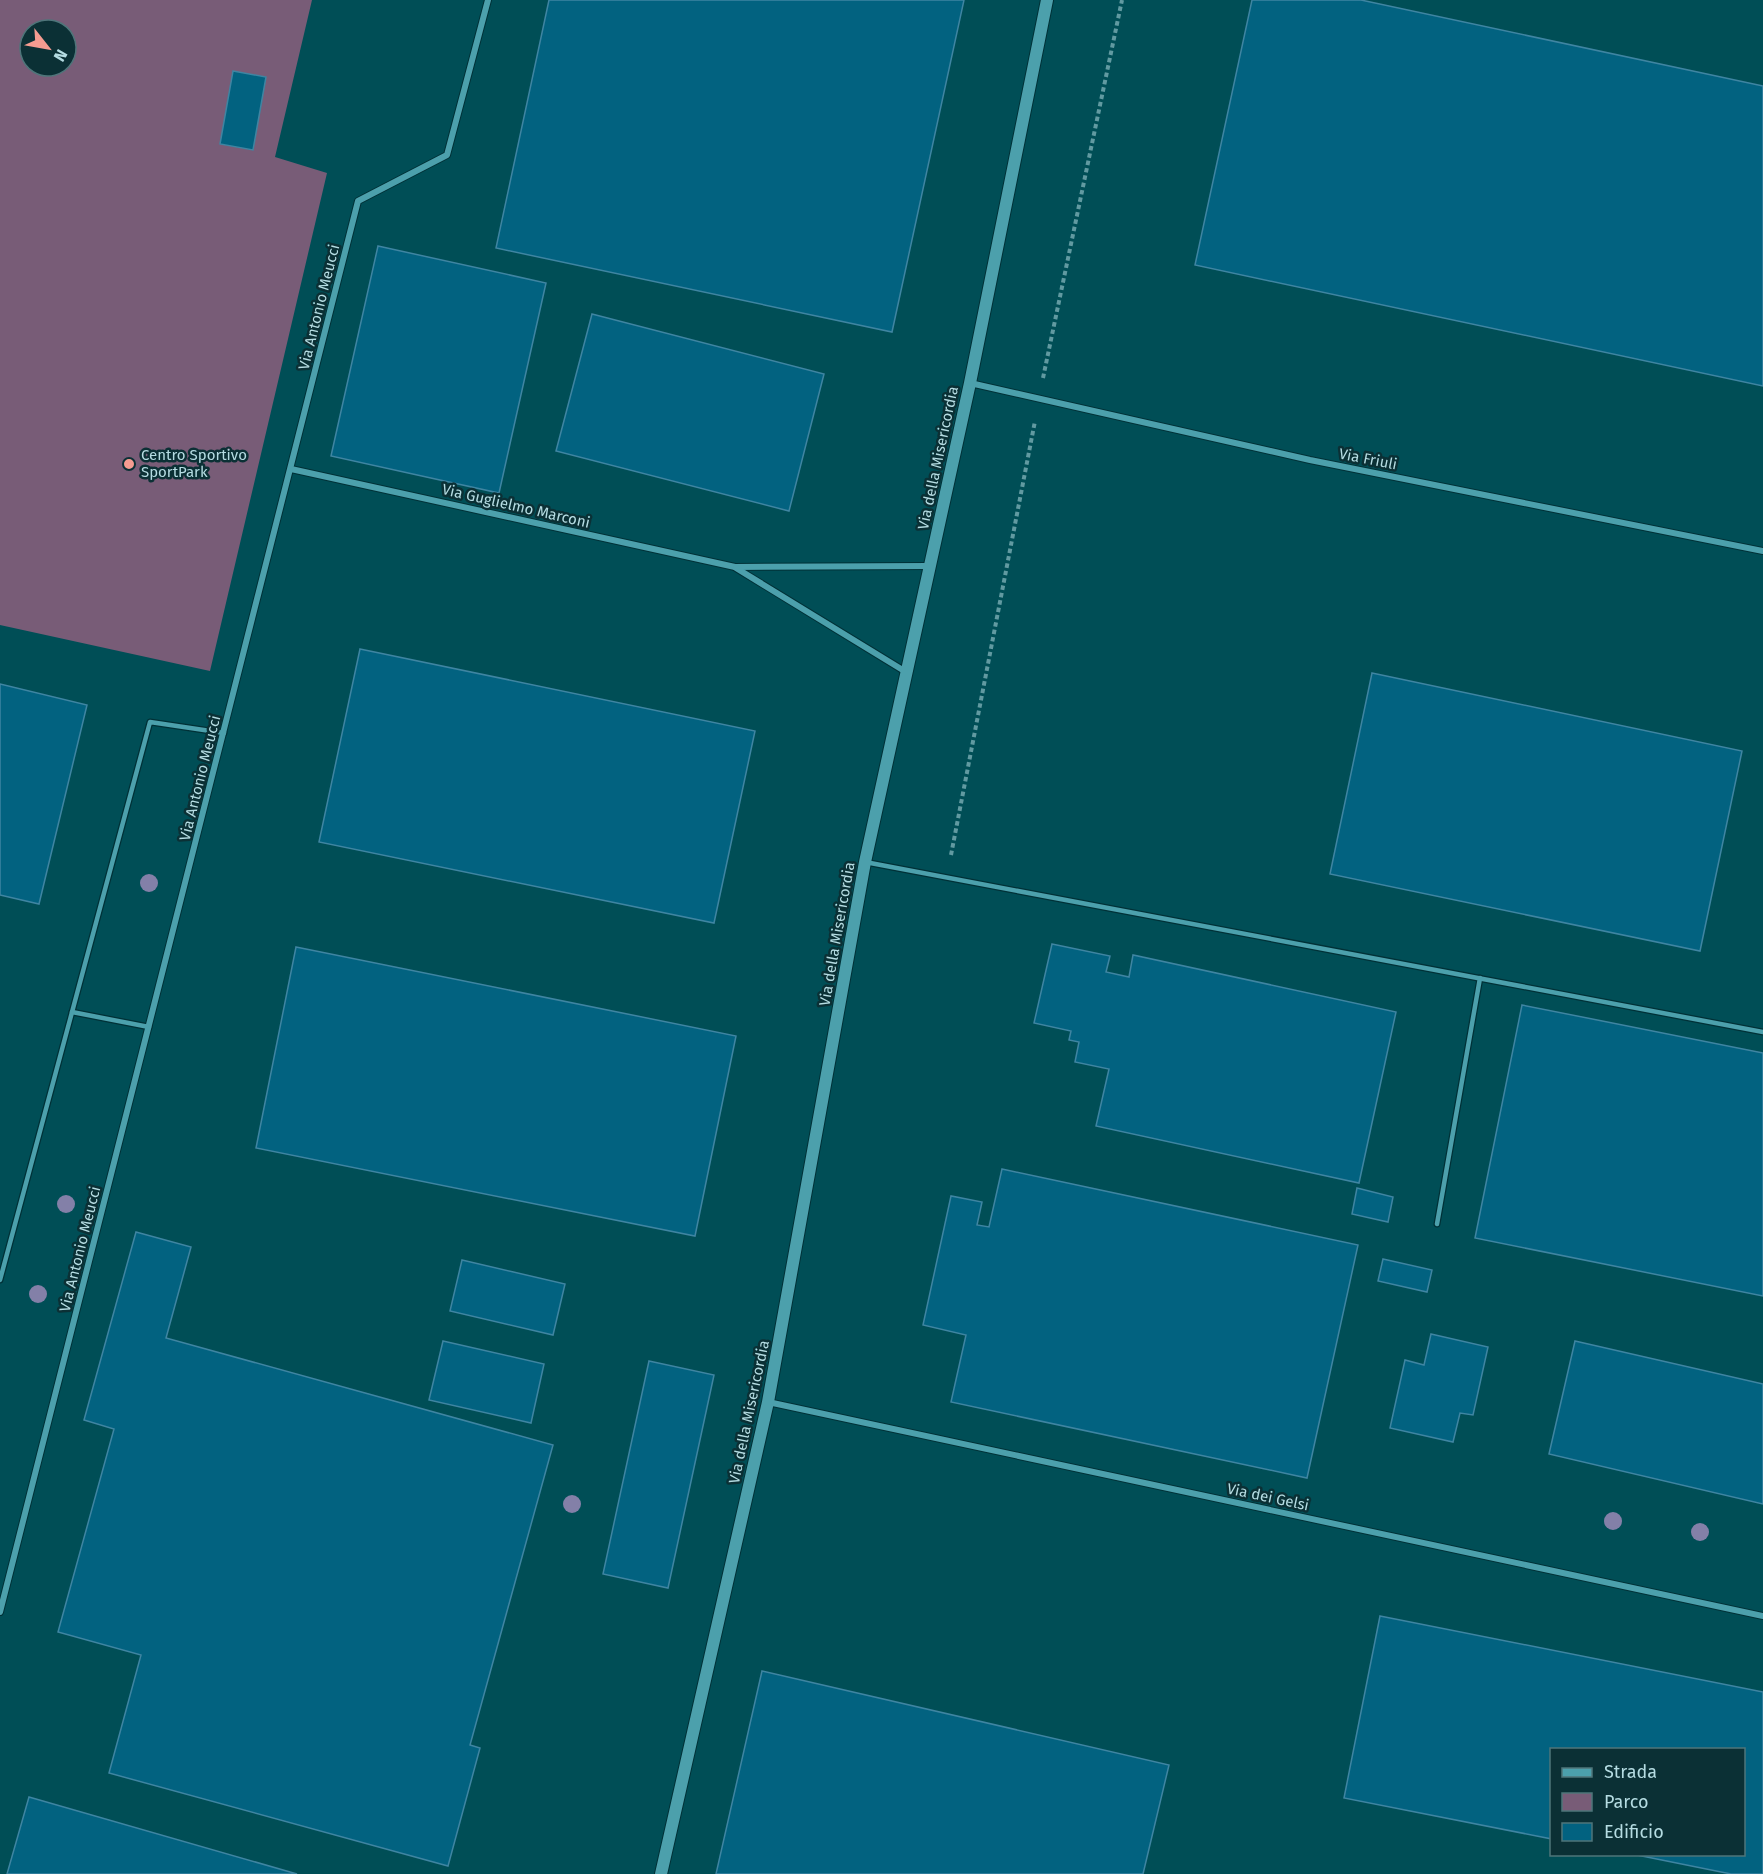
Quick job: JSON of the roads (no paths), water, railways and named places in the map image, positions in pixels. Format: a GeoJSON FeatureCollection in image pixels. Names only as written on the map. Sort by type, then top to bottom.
{"type":"FeatureCollection","features":[{"type":"Feature","properties":{"kind":"street","name":"Via Antonio Meucci"},"geometry":{"type":"LineString","coordinates":[[0,1612],[358,201],[447,155],[488,0]]}},
{"type":"Feature","properties":{"kind":"street","name":"Via della Misericordia"},"geometry":{"type":"LineString","coordinates":[[661,1874],[768,1402],[865,862],[970,383],[1047,0]]}},
{"type":"Feature","properties":{"kind":"street","name":"Via Friuli"},"geometry":{"type":"LineString","coordinates":[[970,383],[1310,460],[1763,551]]}},
{"type":"Feature","properties":{"kind":"street","name":"Via Guglielmo Marconi"},"geometry":{"type":"LineString","coordinates":[[291,469],[735,567],[930,566]]}},
{"type":"Feature","properties":{"kind":"street","name":"Via Guglielmo Marconi"},"geometry":{"type":"LineString","coordinates":[[735,567],[906,672]]}},
{"type":"Feature","properties":{"kind":"street","name":"Via dei Gelsi"},"geometry":{"type":"LineString","coordinates":[[768,1402],[1763,1616]]}},
{"type":"Feature","properties":{"kind":"lane"},"geometry":{"type":"LineString","coordinates":[[0,1280],[150,722],[224,733]]}},
{"type":"Feature","properties":{"kind":"lane"},"geometry":{"type":"LineString","coordinates":[[865,862],[1763,1032]]}},
{"type":"Feature","properties":{"kind":"lane"},"geometry":{"type":"LineString","coordinates":[[1437,1224],[1480,978]]}},
{"type":"Feature","properties":{"kind":"lane"},"geometry":{"type":"LineString","coordinates":[[72,1012],[149,1027]]}},
{"type":"Feature","properties":{"kind":"place","name":"Centro Sportivo SportPark"},"geometry":{"type":"Point","coordinates":[129,464]}}]}
